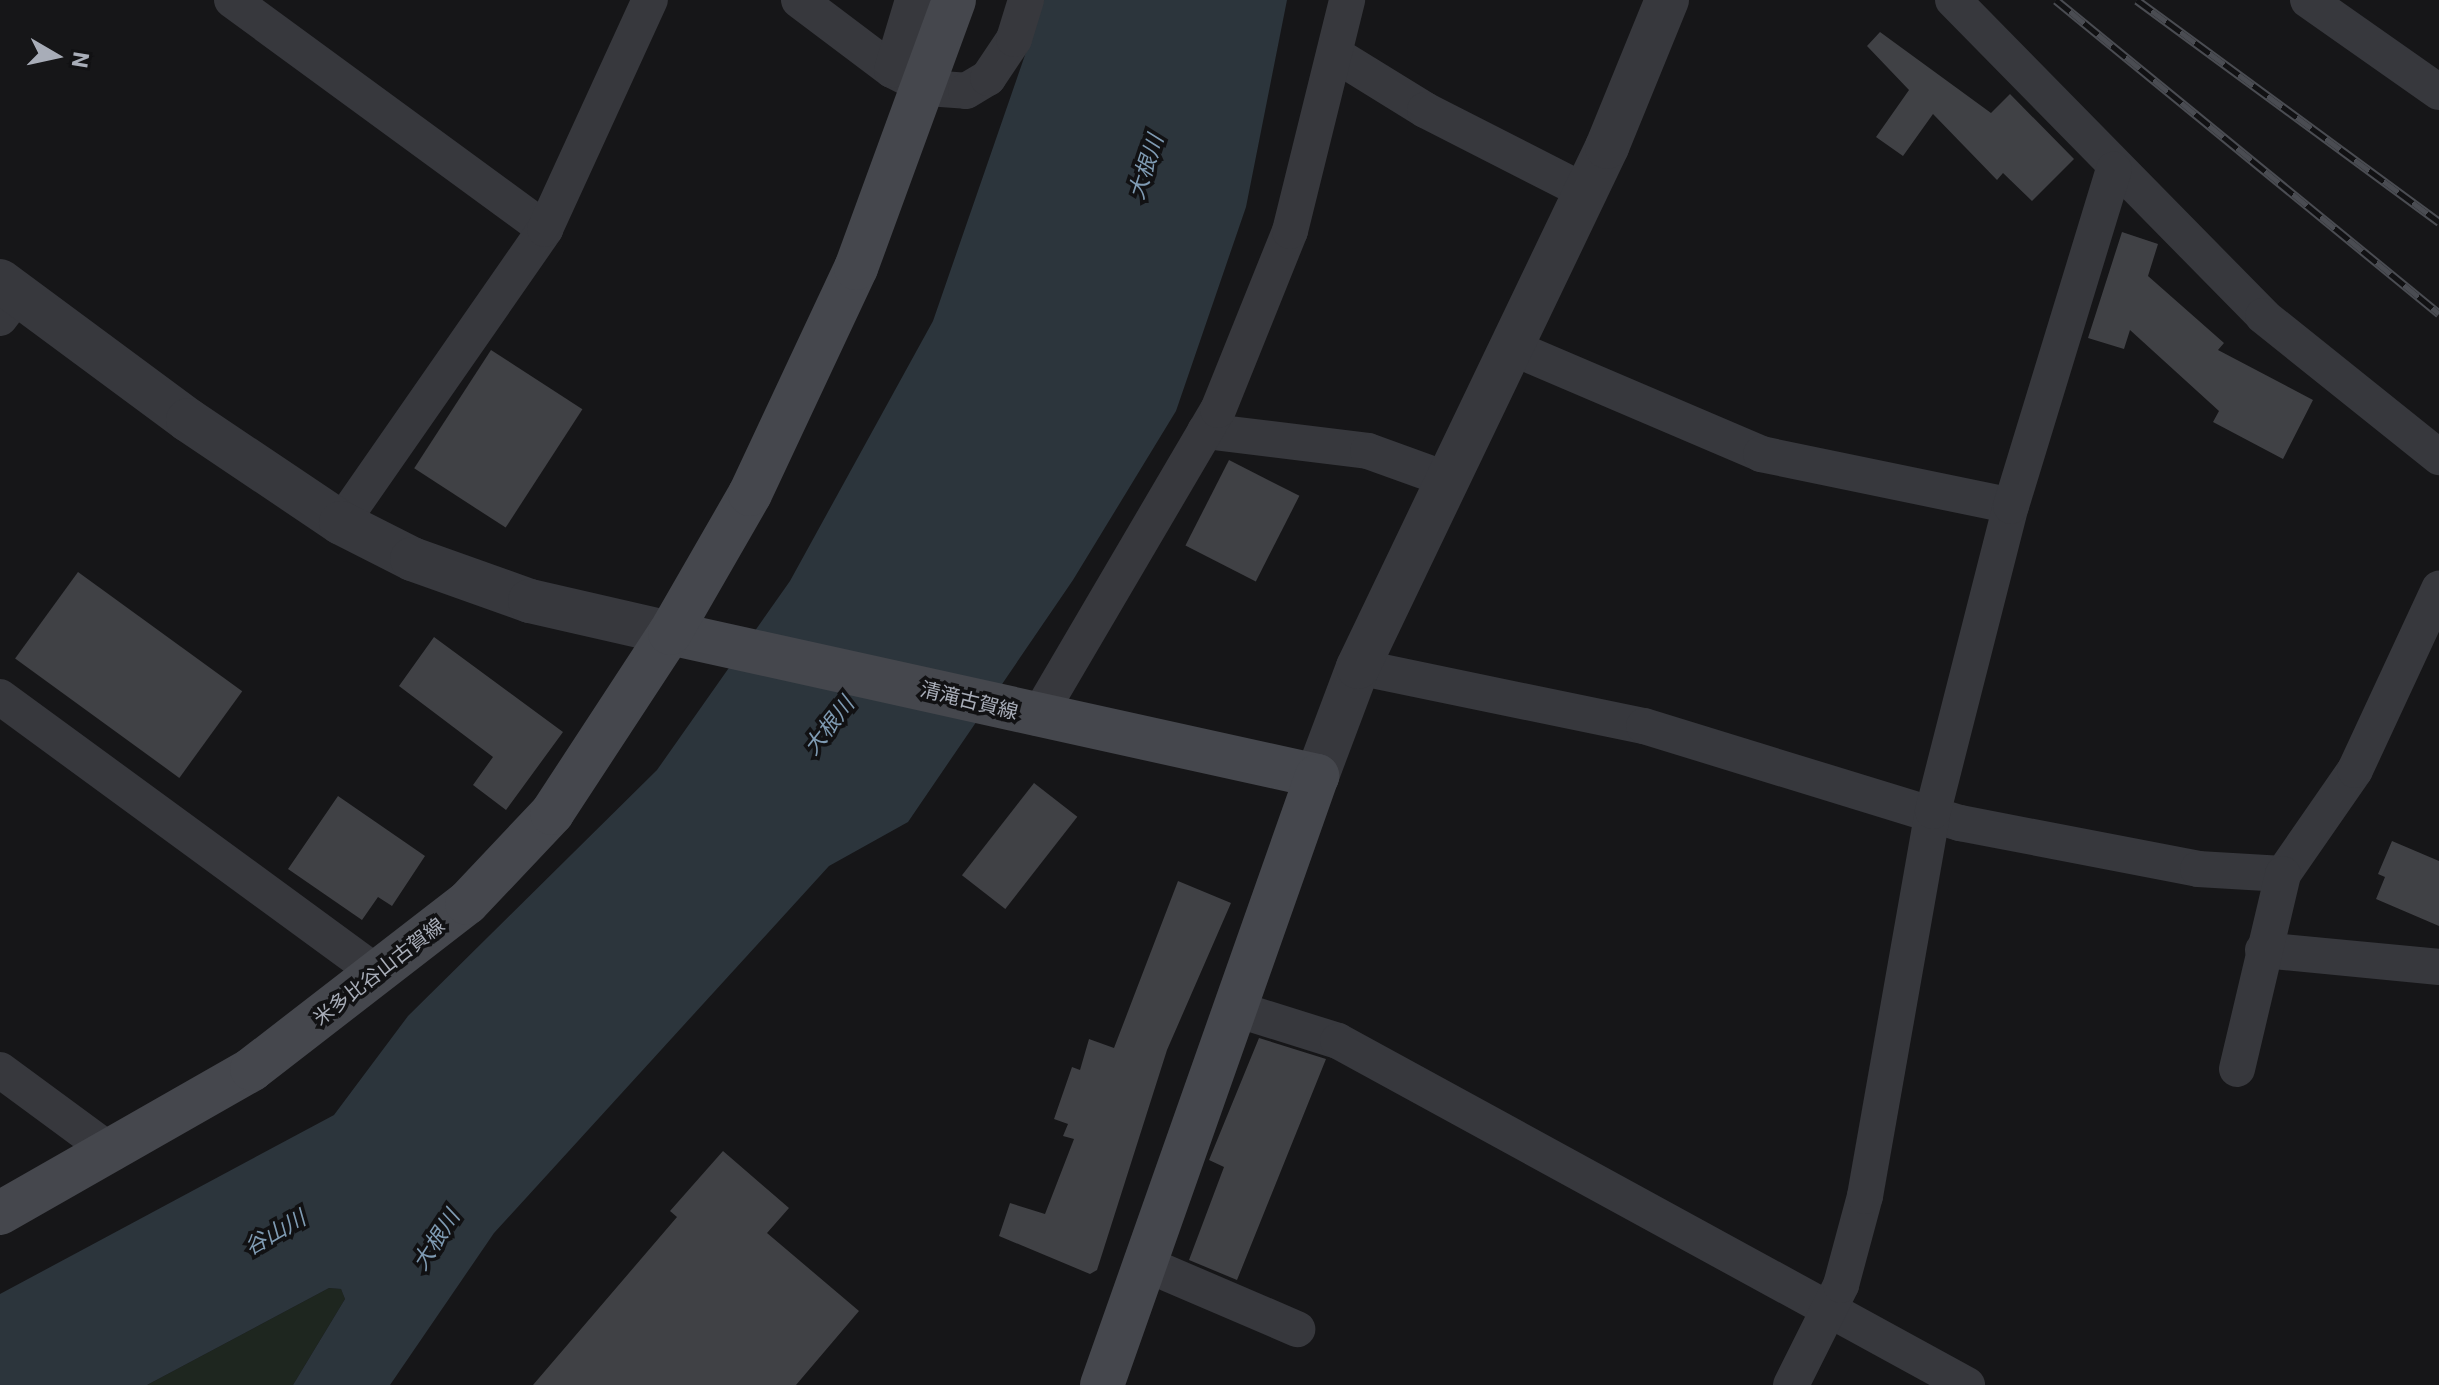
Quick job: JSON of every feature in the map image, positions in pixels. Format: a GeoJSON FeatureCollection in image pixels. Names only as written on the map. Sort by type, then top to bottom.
{"type":"FeatureCollection","features":[{"type":"Feature","properties":{"kind":"main road"},"geometry":{"type":"LineString","coordinates":[[670,633],[750,494],[856,268],[910,79],[954,0]]}},
{"type":"Feature","properties":{"kind":"main road","name":"清滝古賀線"},"geometry":{"type":"LineString","coordinates":[[670,633],[728,642],[1037,718],[1317,776]]}},
{"type":"Feature","properties":{"kind":"main road","name":"米多比谷山古賀線"},"geometry":{"type":"LineString","coordinates":[[0,1213],[113,1153],[252,1069],[379,974],[467,903],[552,813],[670,633]]}},
{"type":"Feature","properties":{"kind":"main road"},"geometry":{"type":"LineString","coordinates":[[1102,1385],[1317,776]]}},
{"type":"Feature","properties":{"kind":"street"},"geometry":{"type":"LineString","coordinates":[[232,0],[545,229]]}},
{"type":"Feature","properties":{"kind":"street"},"geometry":{"type":"LineString","coordinates":[[341,523],[545,229],[650,0]]}},
{"type":"Feature","properties":{"kind":"street"},"geometry":{"type":"LineString","coordinates":[[799,0],[910,79],[966,91],[988,78],[1014,39],[1026,0]]}},
{"type":"Feature","properties":{"kind":"street"},"geometry":{"type":"LineString","coordinates":[[910,79],[913,0]]}},
{"type":"Feature","properties":{"kind":"street"},"geometry":{"type":"LineString","coordinates":[[1037,718],[1205,431],[1290,231],[1336,55],[1347,0]]}},
{"type":"Feature","properties":{"kind":"street"},"geometry":{"type":"LineString","coordinates":[[1317,776],[1358,667],[1586,192],[1667,0]]}},
{"type":"Feature","properties":{"kind":"street"},"geometry":{"type":"LineString","coordinates":[[1953,0],[2114,169],[2263,316],[2439,457]]}},
{"type":"Feature","properties":{"kind":"street"},"geometry":{"type":"LineString","coordinates":[[2308,0],[2439,92]]}},
{"type":"Feature","properties":{"kind":"street"},"geometry":{"type":"LineString","coordinates":[[1336,55],[1425,110],[1586,192]]}},
{"type":"Feature","properties":{"kind":"street"},"geometry":{"type":"LineString","coordinates":[[1791,1385],[1841,1285],[1865,1196],[1933,811],[2011,506],[2114,169]]}},
{"type":"Feature","properties":{"kind":"street"},"geometry":{"type":"LineString","coordinates":[[6,298],[341,523],[412,559],[530,601],[670,633]]}},
{"type":"Feature","properties":{"kind":"street"},"geometry":{"type":"LineString","coordinates":[[1513,348],[1761,454],[2011,506]]}},
{"type":"Feature","properties":{"kind":"street"},"geometry":{"type":"LineString","coordinates":[[1205,431],[1368,451],[1448,480]]}},
{"type":"Feature","properties":{"kind":"street"},"geometry":{"type":"LineString","coordinates":[[2237,1069],[2283,874],[2355,770],[2439,589]]}},
{"type":"Feature","properties":{"kind":"street"},"geometry":{"type":"LineString","coordinates":[[1358,667],[1644,726],[1933,811],[1960,823],[2198,869],[2283,874]]}},
{"type":"Feature","properties":{"kind":"street"},"geometry":{"type":"LineString","coordinates":[[0,697],[379,974]]}},
{"type":"Feature","properties":{"kind":"street"},"geometry":{"type":"LineString","coordinates":[[2263,950],[2439,967]]}},
{"type":"Feature","properties":{"kind":"street"},"geometry":{"type":"LineString","coordinates":[[1236,1009],[1338,1041],[1826,1312],[1967,1385]]}},
{"type":"Feature","properties":{"kind":"street"},"geometry":{"type":"LineString","coordinates":[[0,1070],[113,1153]]}},
{"type":"Feature","properties":{"kind":"street"},"geometry":{"type":"LineString","coordinates":[[1143,1263],[1297,1329]]}},
{"type":"Feature","properties":{"kind":"shaded area"},"geometry":{"type":"Polygon","coordinates":[[[329,1288],[341,1289],[345,1299],[293,1385],[147,1385],[329,1288]]]}},
{"type":"Feature","properties":{"kind":"water"},"geometry":{"type":"Polygon","coordinates":[[[1044,0],[1287,0],[1246,207],[1176,411],[1073,580],[908,822],[829,866],[494,1233],[390,1385],[293,1385],[345,1299],[341,1289],[329,1288],[147,1385],[0,1385],[0,1294],[334,1115],[408,1016],[657,770],[790,581],[933,321],[1044,0]]]}},
{"type":"Feature","properties":{"kind":"building"},"geometry":{"type":"Polygon","coordinates":[[[1880,32],[1991,113],[2010,94],[2074,159],[2032,201],[2003,173],[1997,180],[1933,114],[1903,156],[1876,137],[1909,90],[1867,46],[1880,32]]]}},
{"type":"Feature","properties":{"kind":"building"},"geometry":{"type":"Polygon","coordinates":[[[2122,232],[2158,244],[2148,276],[2224,343],[2218,350],[2313,400],[2283,459],[2213,422],[2219,411],[2130,330],[2124,349],[2088,338],[2122,232]]]}},
{"type":"Feature","properties":{"kind":"building"},"geometry":{"type":"Polygon","coordinates":[[[491,350],[582,409],[506,528],[414,468],[491,350]]]}},
{"type":"Feature","properties":{"kind":"building"},"geometry":{"type":"Polygon","coordinates":[[[1229,460],[1299,496],[1256,581],[1185,546],[1229,460]]]}},
{"type":"Feature","properties":{"kind":"building"},"geometry":{"type":"Polygon","coordinates":[[[78,572],[242,691],[179,778],[15,659],[78,572]]]}},
{"type":"Feature","properties":{"kind":"building"},"geometry":{"type":"Polygon","coordinates":[[[434,637],[563,732],[506,810],[473,785],[493,757],[399,686],[434,637]]]}},
{"type":"Feature","properties":{"kind":"building"},"geometry":{"type":"Polygon","coordinates":[[[1034,783],[1077,817],[1005,909],[962,875],[1034,783]]]}},
{"type":"Feature","properties":{"kind":"building"},"geometry":{"type":"Polygon","coordinates":[[[338,796],[425,856],[392,906],[378,897],[362,920],[288,869],[338,796]]]}},
{"type":"Feature","properties":{"kind":"building"},"geometry":{"type":"Polygon","coordinates":[[[2392,841],[2439,861],[2439,926],[2376,899],[2385,877],[2378,874],[2392,841]]]}},
{"type":"Feature","properties":{"kind":"building"},"geometry":{"type":"Polygon","coordinates":[[[1178,881],[1231,903],[1167,1050],[1097,1270],[1090,1274],[999,1236],[1010,1203],[1045,1214],[1074,1139],[1063,1136],[1068,1124],[1054,1119],[1072,1067],[1080,1070],[1089,1039],[1114,1048],[1178,881]]]}},
{"type":"Feature","properties":{"kind":"building"},"geometry":{"type":"Polygon","coordinates":[[[1259,1038],[1326,1059],[1237,1280],[1189,1260],[1224,1167],[1209,1160],[1259,1038]]]}},
{"type":"Feature","properties":{"kind":"building"},"geometry":{"type":"Polygon","coordinates":[[[723,1151],[789,1208],[767,1233],[859,1311],[796,1385],[533,1385],[677,1217],[670,1211],[723,1151]]]}},
{"type":"Feature","properties":{"kind":"railway"},"geometry":{"type":"LineString","coordinates":[[2056,0],[2439,314]]}},
{"type":"Feature","properties":{"kind":"railway"},"geometry":{"type":"LineString","coordinates":[[2137,0],[2439,222]]}},
{"type":"Feature","properties":{"kind":"water label","name":"大根川"},"geometry":{"type":"Point","coordinates":[1146,167]}},
{"type":"Feature","properties":{"kind":"water label","name":"大根川"},"geometry":{"type":"Point","coordinates":[829,726]}},
{"type":"Feature","properties":{"kind":"water label","name":"谷山川"},"geometry":{"type":"Point","coordinates":[275,1233]}},
{"type":"Feature","properties":{"kind":"water label","name":"大根川"},"geometry":{"type":"Point","coordinates":[436,1240]}}]}
